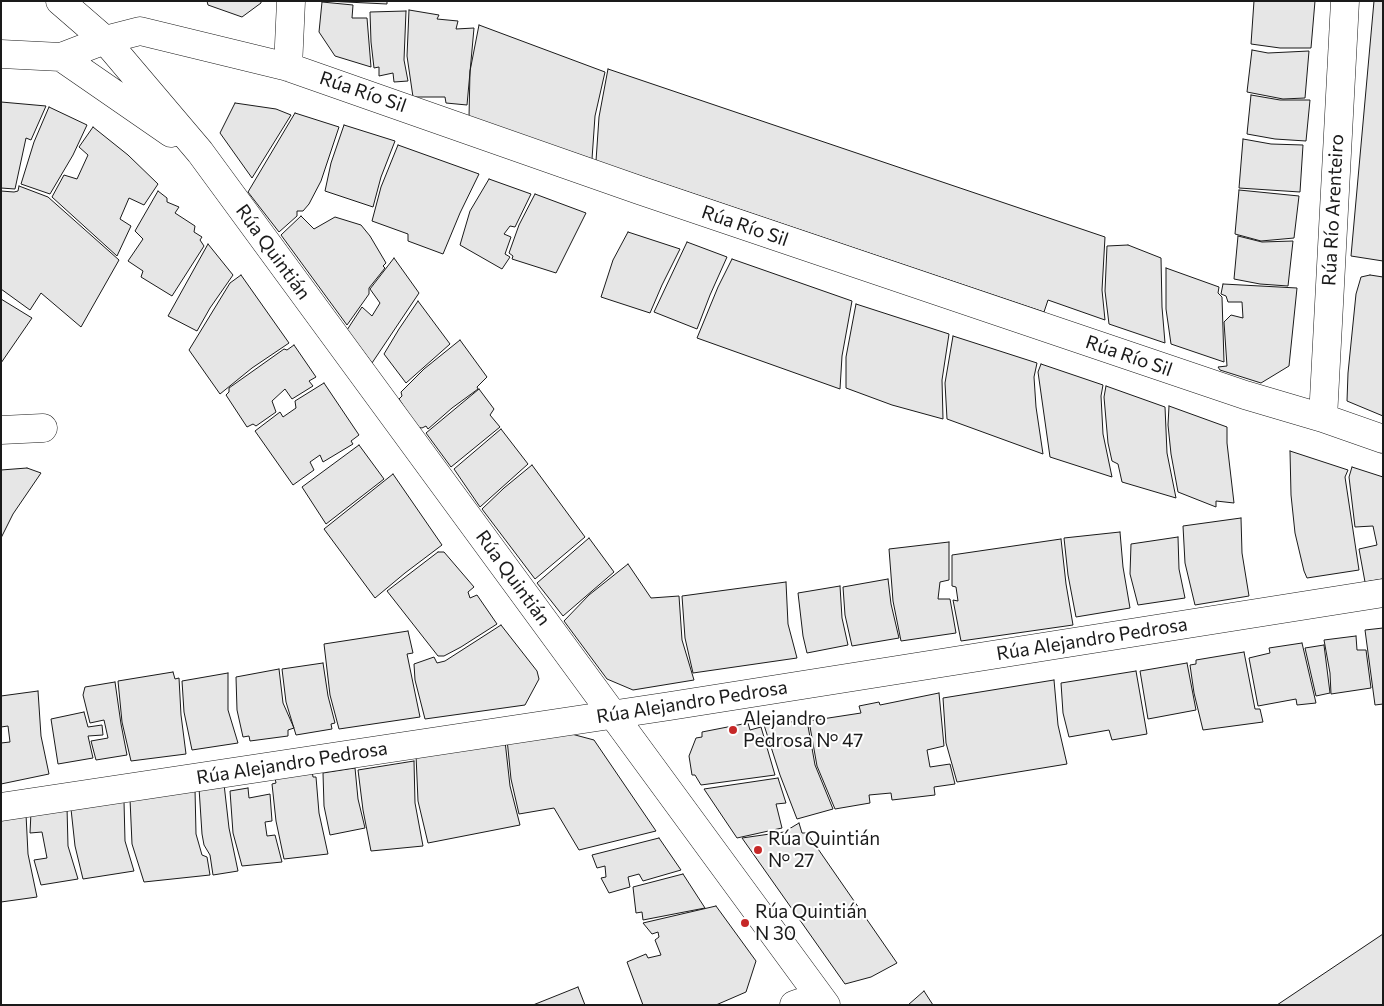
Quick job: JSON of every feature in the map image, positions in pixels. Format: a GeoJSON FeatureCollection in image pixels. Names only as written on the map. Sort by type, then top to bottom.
{"type":"FeatureCollection","features":[{"type":"Feature","properties":{"kind":"street"},"geometry":{"type":"LineString","coordinates":[[60,1],[105,40]]}},
{"type":"Feature","properties":{"kind":"street"},"geometry":{"type":"LineString","coordinates":[[288,67],[291,1]]}},
{"type":"Feature","properties":{"kind":"street","name":"Rúa Río Arenteiro"},"geometry":{"type":"LineString","coordinates":[[1323,418],[1345,1]]}},
{"type":"Feature","properties":{"kind":"street","name":"Rúa Río Sil"},"geometry":{"type":"LineString","coordinates":[[61,57],[105,40],[140,31],[288,67],[658,196],[1245,395],[1323,418],[1383,439]]}},
{"type":"Feature","properties":{"kind":"street","name":"Rúa Quintián"},"geometry":{"type":"LineString","coordinates":[[105,40],[200,152],[612,715],[813,1002]]}},
{"type":"Feature","properties":{"kind":"street"},"geometry":{"type":"LineString","coordinates":[[1,54],[61,57]]}},
{"type":"Feature","properties":{"kind":"street","name":"Rúa Quintián"},"geometry":{"type":"LineString","coordinates":[[61,57],[200,152]]}},
{"type":"Feature","properties":{"kind":"street"},"geometry":{"type":"LineString","coordinates":[[1,430],[44,428]]}},
{"type":"Feature","properties":{"kind":"street","name":"Rúa Alejandro Pedrosa"},"geometry":{"type":"LineString","coordinates":[[1,807],[612,715],[1383,593]]}},
{"type":"Feature","properties":{"kind":"building"},"geometry":{"type":"Polygon","coordinates":[[[207,1],[261,1],[261,3],[242,17],[208,5],[207,1]]]}},
{"type":"Feature","properties":{"kind":"building"},"geometry":{"type":"Polygon","coordinates":[[[326,1],[387,1],[387,4],[326,1]]]}},
{"type":"Feature","properties":{"kind":"building"},"geometry":{"type":"Polygon","coordinates":[[[1254,1],[1315,1],[1311,48],[1280,48],[1251,44],[1254,1]]]}},
{"type":"Feature","properties":{"kind":"building"},"geometry":{"type":"Polygon","coordinates":[[[1374,1],[1383,1],[1383,261],[1351,256],[1374,1]]]}},
{"type":"Feature","properties":{"kind":"building"},"geometry":{"type":"Polygon","coordinates":[[[322,2],[353,5],[352,18],[367,18],[371,67],[335,56],[319,32],[322,2]]]}},
{"type":"Feature","properties":{"kind":"building"},"geometry":{"type":"Polygon","coordinates":[[[409,10],[439,15],[437,19],[458,21],[456,29],[474,28],[467,105],[446,103],[445,97],[413,97],[407,56],[409,10]]]}},
{"type":"Feature","properties":{"kind":"building"},"geometry":{"type":"Polygon","coordinates":[[[406,11],[404,60],[408,81],[394,82],[393,73],[379,76],[379,67],[374,68],[370,12],[406,11]]]}},
{"type":"Feature","properties":{"kind":"building"},"geometry":{"type":"Polygon","coordinates":[[[479,25],[605,72],[595,116],[592,159],[469,117],[470,71],[479,25]]]}},
{"type":"Feature","properties":{"kind":"building"},"geometry":{"type":"Polygon","coordinates":[[[1252,50],[1268,53],[1309,51],[1305,98],[1283,99],[1247,92],[1252,50]]]}},
{"type":"Feature","properties":{"kind":"building"},"geometry":{"type":"Polygon","coordinates":[[[608,69],[1105,237],[1102,290],[1105,320],[1048,300],[1044,312],[596,161],[599,117],[608,69]]]}},
{"type":"Feature","properties":{"kind":"building"},"geometry":{"type":"Polygon","coordinates":[[[1251,95],[1280,100],[1310,100],[1306,141],[1275,139],[1247,134],[1251,95]]]}},
{"type":"Feature","properties":{"kind":"building"},"geometry":{"type":"Polygon","coordinates":[[[1,102],[46,106],[31,140],[26,138],[15,189],[1,188],[1,102]]]}},
{"type":"Feature","properties":{"kind":"building"},"geometry":{"type":"Polygon","coordinates":[[[235,103],[276,109],[291,115],[252,178],[220,133],[235,103]]]}},
{"type":"Feature","properties":{"kind":"building"},"geometry":{"type":"Polygon","coordinates":[[[49,107],[87,125],[73,155],[50,194],[21,184],[34,142],[49,107]]]}},
{"type":"Feature","properties":{"kind":"building"},"geometry":{"type":"Polygon","coordinates":[[[295,113],[339,127],[321,181],[309,204],[303,211],[297,211],[297,216],[279,232],[248,192],[295,113]]]}},
{"type":"Feature","properties":{"kind":"building"},"geometry":{"type":"Polygon","coordinates":[[[344,125],[395,141],[381,177],[373,207],[325,191],[331,163],[344,125]]]}},
{"type":"Feature","properties":{"kind":"building"},"geometry":{"type":"Polygon","coordinates":[[[93,127],[128,155],[158,184],[144,205],[129,198],[120,219],[131,226],[117,256],[52,197],[64,175],[77,179],[88,155],[79,147],[93,127]]]}},
{"type":"Feature","properties":{"kind":"building"},"geometry":{"type":"Polygon","coordinates":[[[1243,139],[1271,144],[1303,145],[1300,192],[1239,188],[1243,139]]]}},
{"type":"Feature","properties":{"kind":"building"},"geometry":{"type":"Polygon","coordinates":[[[398,145],[479,174],[443,254],[408,241],[408,234],[372,221],[381,187],[398,145]]]}},
{"type":"Feature","properties":{"kind":"building"},"geometry":{"type":"Polygon","coordinates":[[[489,179],[531,194],[515,227],[510,226],[504,234],[511,237],[505,254],[510,257],[502,269],[460,245],[470,211],[489,179]]]}},
{"type":"Feature","properties":{"kind":"building"},"geometry":{"type":"Polygon","coordinates":[[[19,186],[48,197],[119,260],[81,327],[41,293],[30,310],[1,289],[1,191],[18,191],[19,186]]]}},
{"type":"Feature","properties":{"kind":"building"},"geometry":{"type":"Polygon","coordinates":[[[1239,190],[1299,196],[1294,238],[1261,241],[1235,234],[1239,190]]]}},
{"type":"Feature","properties":{"kind":"building"},"geometry":{"type":"Polygon","coordinates":[[[158,191],[167,198],[167,202],[179,207],[175,213],[195,226],[194,232],[202,237],[200,240],[204,246],[172,296],[141,277],[143,271],[128,261],[143,239],[135,231],[158,191]]]}},
{"type":"Feature","properties":{"kind":"building"},"geometry":{"type":"Polygon","coordinates":[[[535,194],[586,213],[556,273],[512,259],[513,256],[509,253],[519,225],[535,194]]]}},
{"type":"Feature","properties":{"kind":"building"},"geometry":{"type":"Polygon","coordinates":[[[301,216],[314,229],[335,217],[361,225],[386,263],[383,266],[385,268],[369,288],[369,294],[347,325],[281,235],[301,216]]]}},
{"type":"Feature","properties":{"kind":"building"},"geometry":{"type":"Polygon","coordinates":[[[628,232],[680,249],[650,313],[601,297],[613,260],[628,232]]]}},
{"type":"Feature","properties":{"kind":"building"},"geometry":{"type":"Polygon","coordinates":[[[1238,236],[1262,242],[1293,241],[1288,286],[1260,284],[1234,279],[1238,236]]]}},
{"type":"Feature","properties":{"kind":"building"},"geometry":{"type":"Polygon","coordinates":[[[687,242],[727,257],[697,329],[654,312],[687,242]]]}},
{"type":"Feature","properties":{"kind":"building"},"geometry":{"type":"Polygon","coordinates":[[[208,244],[233,275],[210,308],[197,331],[168,316],[208,244]]]}},
{"type":"Feature","properties":{"kind":"building"},"geometry":{"type":"Polygon","coordinates":[[[1128,245],[1161,258],[1165,343],[1109,324],[1105,291],[1107,246],[1128,245]]]}},
{"type":"Feature","properties":{"kind":"building"},"geometry":{"type":"Polygon","coordinates":[[[394,258],[419,293],[372,363],[347,330],[362,307],[372,316],[380,303],[370,289],[394,258]]]}},
{"type":"Feature","properties":{"kind":"building"},"geometry":{"type":"Polygon","coordinates":[[[732,259],[852,301],[842,356],[840,389],[697,338],[732,259]]]}},
{"type":"Feature","properties":{"kind":"building"},"geometry":{"type":"Polygon","coordinates":[[[1166,268],[1219,287],[1218,293],[1222,297],[1224,362],[1171,344],[1166,309],[1166,268]]]}},
{"type":"Feature","properties":{"kind":"building"},"geometry":{"type":"Polygon","coordinates":[[[241,275],[289,343],[252,368],[220,394],[189,350],[230,283],[241,275]]]}},
{"type":"Feature","properties":{"kind":"building"},"geometry":{"type":"Polygon","coordinates":[[[1370,275],[1383,277],[1383,416],[1347,401],[1356,294],[1361,277],[1370,275]]]}},
{"type":"Feature","properties":{"kind":"building"},"geometry":{"type":"Polygon","coordinates":[[[1223,284],[1297,288],[1289,366],[1261,383],[1220,370],[1218,367],[1227,366],[1224,322],[1231,315],[1243,318],[1242,302],[1228,302],[1226,296],[1221,294],[1223,284]]]}},
{"type":"Feature","properties":{"kind":"building"},"geometry":{"type":"Polygon","coordinates":[[[1,299],[32,318],[1,363],[1,299]]]}},
{"type":"Feature","properties":{"kind":"building"},"geometry":{"type":"Polygon","coordinates":[[[418,301],[450,344],[406,383],[384,354],[418,301]]]}},
{"type":"Feature","properties":{"kind":"building"},"geometry":{"type":"Polygon","coordinates":[[[856,304],[949,334],[942,380],[943,419],[892,405],[846,388],[846,357],[856,304]]]}},
{"type":"Feature","properties":{"kind":"building"},"geometry":{"type":"Polygon","coordinates":[[[953,336],[1037,363],[1034,377],[1043,454],[947,419],[945,383],[953,336]]]}},
{"type":"Feature","properties":{"kind":"building"},"geometry":{"type":"Polygon","coordinates":[[[460,340],[487,377],[477,387],[478,389],[428,429],[426,426],[422,428],[417,427],[399,399],[402,396],[401,392],[424,369],[460,340]]]}},
{"type":"Feature","properties":{"kind":"building"},"geometry":{"type":"Polygon","coordinates":[[[294,345],[316,377],[309,381],[313,386],[292,399],[285,389],[272,401],[276,412],[256,426],[253,424],[247,427],[226,395],[229,392],[229,388],[284,349],[287,350],[294,345]]]}},
{"type":"Feature","properties":{"kind":"building"},"geometry":{"type":"Polygon","coordinates":[[[1041,364],[1103,385],[1101,396],[1103,434],[1112,477],[1050,457],[1038,372],[1041,364]]]}},
{"type":"Feature","properties":{"kind":"building"},"geometry":{"type":"Polygon","coordinates":[[[324,383],[359,435],[351,441],[353,444],[323,462],[320,455],[310,462],[314,470],[293,485],[255,431],[280,412],[283,417],[296,408],[295,401],[324,383]]]}},
{"type":"Feature","properties":{"kind":"building"},"geometry":{"type":"Polygon","coordinates":[[[1106,386],[1165,407],[1167,453],[1176,498],[1122,482],[1118,464],[1112,461],[1108,443],[1104,397],[1106,386]]]}},
{"type":"Feature","properties":{"kind":"building"},"geometry":{"type":"Polygon","coordinates":[[[479,389],[494,409],[490,415],[500,427],[451,467],[426,433],[479,389]]]}},
{"type":"Feature","properties":{"kind":"building"},"geometry":{"type":"Polygon","coordinates":[[[1169,406],[1227,427],[1234,503],[1216,501],[1216,507],[1178,492],[1171,454],[1168,425],[1169,406]]]}},
{"type":"Feature","properties":{"kind":"building"},"geometry":{"type":"Polygon","coordinates":[[[501,429],[528,464],[480,507],[454,469],[501,429]]]}},
{"type":"Feature","properties":{"kind":"building"},"geometry":{"type":"Polygon","coordinates":[[[359,445],[384,479],[326,524],[302,487],[359,445]]]}},
{"type":"Feature","properties":{"kind":"building"},"geometry":{"type":"Polygon","coordinates":[[[1290,451],[1348,470],[1345,477],[1359,570],[1307,578],[1295,533],[1291,495],[1290,451]]]}},
{"type":"Feature","properties":{"kind":"building"},"geometry":{"type":"Polygon","coordinates":[[[532,465],[585,537],[535,579],[482,509],[532,465]]]}},
{"type":"Feature","properties":{"kind":"building"},"geometry":{"type":"Polygon","coordinates":[[[1352,467],[1383,477],[1383,579],[1365,582],[1359,549],[1377,545],[1373,526],[1355,527],[1349,477],[1352,467]]]}},
{"type":"Feature","properties":{"kind":"building"},"geometry":{"type":"Polygon","coordinates":[[[27,468],[41,473],[13,514],[1,538],[1,470],[27,468]]]}},
{"type":"Feature","properties":{"kind":"building"},"geometry":{"type":"Polygon","coordinates":[[[393,474],[442,545],[375,598],[324,529],[393,474]]]}},
{"type":"Feature","properties":{"kind":"building"},"geometry":{"type":"Polygon","coordinates":[[[1241,518],[1242,553],[1249,596],[1195,605],[1185,563],[1183,526],[1241,518]]]}},
{"type":"Feature","properties":{"kind":"building"},"geometry":{"type":"Polygon","coordinates":[[[1120,532],[1123,567],[1130,608],[1076,617],[1068,575],[1064,538],[1120,532]]]}},
{"type":"Feature","properties":{"kind":"building"},"geometry":{"type":"Polygon","coordinates":[[[1178,537],[1179,569],[1185,598],[1138,605],[1130,574],[1131,544],[1178,537]]]}},
{"type":"Feature","properties":{"kind":"building"},"geometry":{"type":"Polygon","coordinates":[[[589,538],[614,572],[563,616],[537,583],[589,538]]]}},
{"type":"Feature","properties":{"kind":"building"},"geometry":{"type":"Polygon","coordinates":[[[1061,539],[1073,625],[961,641],[953,600],[958,601],[956,587],[952,586],[952,555],[1061,539]]]}},
{"type":"Feature","properties":{"kind":"building"},"geometry":{"type":"Polygon","coordinates":[[[949,542],[949,580],[940,582],[938,599],[950,599],[956,633],[901,641],[893,601],[889,549],[949,542]]]}},
{"type":"Feature","properties":{"kind":"building"},"geometry":{"type":"Polygon","coordinates":[[[438,552],[444,552],[474,587],[468,592],[470,598],[477,595],[497,624],[444,656],[438,656],[387,591],[438,552]]]}},
{"type":"Feature","properties":{"kind":"building"},"geometry":{"type":"Polygon","coordinates":[[[628,564],[651,598],[679,596],[682,640],[694,680],[633,690],[607,679],[564,621],[589,595],[628,564]]]}},
{"type":"Feature","properties":{"kind":"building"},"geometry":{"type":"Polygon","coordinates":[[[888,579],[891,604],[899,638],[852,646],[845,615],[843,587],[888,579]]]}},
{"type":"Feature","properties":{"kind":"building"},"geometry":{"type":"Polygon","coordinates":[[[786,582],[788,624],[797,658],[693,673],[685,638],[682,596],[786,582]]]}},
{"type":"Feature","properties":{"kind":"building"},"geometry":{"type":"Polygon","coordinates":[[[840,586],[842,618],[848,645],[807,653],[798,593],[840,586]]]}},
{"type":"Feature","properties":{"kind":"building"},"geometry":{"type":"Polygon","coordinates":[[[501,625],[537,671],[539,679],[525,705],[425,719],[415,680],[414,664],[434,657],[437,663],[445,661],[501,625]]]}},
{"type":"Feature","properties":{"kind":"building"},"geometry":{"type":"Polygon","coordinates":[[[1383,628],[1383,704],[1375,705],[1365,630],[1383,628]]]}},
{"type":"Feature","properties":{"kind":"building"},"geometry":{"type":"Polygon","coordinates":[[[408,631],[413,653],[407,654],[420,717],[339,729],[330,695],[324,644],[408,631]]]}},
{"type":"Feature","properties":{"kind":"building"},"geometry":{"type":"Polygon","coordinates":[[[1356,636],[1357,650],[1366,650],[1371,688],[1331,694],[1330,673],[1324,640],[1356,636]]]}},
{"type":"Feature","properties":{"kind":"building"},"geometry":{"type":"Polygon","coordinates":[[[1302,643],[1316,703],[1297,705],[1296,699],[1258,706],[1249,658],[1270,653],[1269,648],[1302,643]]]}},
{"type":"Feature","properties":{"kind":"building"},"geometry":{"type":"Polygon","coordinates":[[[1324,645],[1330,693],[1316,696],[1305,648],[1324,645]]]}},
{"type":"Feature","properties":{"kind":"building"},"geometry":{"type":"Polygon","coordinates":[[[1244,652],[1255,709],[1260,709],[1263,722],[1203,730],[1194,693],[1190,665],[1196,664],[1196,660],[1244,652]]]}},
{"type":"Feature","properties":{"kind":"building"},"geometry":{"type":"Polygon","coordinates":[[[323,663],[328,696],[335,723],[331,724],[332,729],[296,735],[286,702],[282,669],[323,663]]]}},
{"type":"Feature","properties":{"kind":"building"},"geometry":{"type":"Polygon","coordinates":[[[1187,663],[1196,710],[1148,719],[1140,671],[1187,663]]]}},
{"type":"Feature","properties":{"kind":"building"},"geometry":{"type":"Polygon","coordinates":[[[279,669],[283,703],[294,728],[288,730],[288,736],[250,741],[249,736],[243,737],[237,710],[236,677],[279,669]]]}},
{"type":"Feature","properties":{"kind":"building"},"geometry":{"type":"Polygon","coordinates":[[[1136,671],[1147,734],[1112,740],[1109,730],[1069,737],[1063,713],[1061,683],[1136,671]]]}},
{"type":"Feature","properties":{"kind":"building"},"geometry":{"type":"Polygon","coordinates":[[[173,672],[175,679],[179,678],[186,754],[131,761],[122,722],[118,681],[173,672]]]}},
{"type":"Feature","properties":{"kind":"building"},"geometry":{"type":"Polygon","coordinates":[[[228,673],[228,710],[238,743],[192,750],[184,712],[182,681],[228,673]]]}},
{"type":"Feature","properties":{"kind":"building"},"geometry":{"type":"Polygon","coordinates":[[[1054,680],[1058,725],[1067,764],[957,782],[946,743],[943,698],[1054,680]]]}},
{"type":"Feature","properties":{"kind":"building"},"geometry":{"type":"Polygon","coordinates":[[[115,682],[127,755],[96,760],[91,741],[108,738],[104,720],[90,723],[83,695],[85,687],[115,682]]]}},
{"type":"Feature","properties":{"kind":"building"},"geometry":{"type":"Polygon","coordinates":[[[38,691],[41,736],[49,774],[1,784],[1,743],[10,742],[8,726],[1,727],[1,696],[38,691]]]}},
{"type":"Feature","properties":{"kind":"building"},"geometry":{"type":"Polygon","coordinates":[[[939,693],[944,746],[927,750],[930,767],[950,764],[955,784],[934,787],[935,795],[892,800],[891,793],[869,795],[870,803],[835,809],[817,766],[809,721],[861,713],[859,706],[879,702],[880,705],[939,693]]]}},
{"type":"Feature","properties":{"kind":"building"},"geometry":{"type":"Polygon","coordinates":[[[84,712],[88,727],[102,725],[103,735],[88,736],[93,758],[58,764],[51,719],[84,712]]]}},
{"type":"Feature","properties":{"kind":"building"},"geometry":{"type":"Polygon","coordinates":[[[790,717],[790,722],[803,721],[804,726],[808,726],[815,765],[833,809],[797,819],[764,725],[778,723],[779,720],[790,717]]]}},
{"type":"Feature","properties":{"kind":"building"},"geometry":{"type":"Polygon","coordinates":[[[748,723],[750,730],[761,727],[775,775],[701,785],[695,775],[692,775],[689,756],[696,738],[702,737],[702,732],[748,723]]]}},
{"type":"Feature","properties":{"kind":"building"},"geometry":{"type":"Polygon","coordinates":[[[564,732],[594,740],[656,831],[579,850],[554,808],[519,814],[511,779],[507,739],[564,732]]]}},
{"type":"Feature","properties":{"kind":"building"},"geometry":{"type":"Polygon","coordinates":[[[505,741],[510,786],[520,825],[428,843],[418,801],[416,755],[505,741]]]}},
{"type":"Feature","properties":{"kind":"building"},"geometry":{"type":"Polygon","coordinates":[[[414,761],[415,803],[423,846],[371,851],[358,770],[414,761]]]}},
{"type":"Feature","properties":{"kind":"building"},"geometry":{"type":"Polygon","coordinates":[[[355,768],[358,799],[365,828],[330,835],[324,806],[323,773],[355,768]]]}},
{"type":"Feature","properties":{"kind":"building"},"geometry":{"type":"Polygon","coordinates":[[[312,771],[313,777],[316,777],[319,813],[328,854],[284,859],[276,821],[272,784],[276,783],[275,778],[312,771]]]}},
{"type":"Feature","properties":{"kind":"building"},"geometry":{"type":"Polygon","coordinates":[[[778,778],[786,803],[776,804],[782,828],[737,838],[704,789],[778,778]]]}},
{"type":"Feature","properties":{"kind":"building"},"geometry":{"type":"Polygon","coordinates":[[[224,784],[229,828],[238,871],[213,875],[210,855],[204,845],[202,834],[199,788],[224,784]]]}},
{"type":"Feature","properties":{"kind":"building"},"geometry":{"type":"Polygon","coordinates":[[[248,788],[249,798],[270,794],[272,821],[265,822],[267,836],[275,835],[282,862],[242,866],[233,833],[230,791],[248,788]]]}},
{"type":"Feature","properties":{"kind":"building"},"geometry":{"type":"Polygon","coordinates":[[[195,789],[196,834],[202,855],[207,857],[210,875],[144,882],[132,844],[130,799],[195,789]]]}},
{"type":"Feature","properties":{"kind":"building"},"geometry":{"type":"Polygon","coordinates":[[[124,801],[125,841],[134,871],[83,879],[75,846],[71,809],[124,801]]]}},
{"type":"Feature","properties":{"kind":"building"},"geometry":{"type":"Polygon","coordinates":[[[67,807],[68,846],[78,879],[41,885],[34,860],[47,858],[42,832],[30,833],[31,812],[67,807]]]}},
{"type":"Feature","properties":{"kind":"building"},"geometry":{"type":"Polygon","coordinates":[[[26,814],[28,854],[37,897],[1,902],[1,818],[26,814]]]}},
{"type":"Feature","properties":{"kind":"building"},"geometry":{"type":"Polygon","coordinates":[[[799,823],[802,833],[807,833],[897,963],[871,977],[845,984],[742,838],[784,832],[799,823]]]}},
{"type":"Feature","properties":{"kind":"building"},"geometry":{"type":"Polygon","coordinates":[[[659,838],[681,870],[643,881],[639,874],[628,877],[630,887],[609,893],[601,878],[606,877],[605,866],[597,868],[592,855],[659,838]]]}},
{"type":"Feature","properties":{"kind":"building"},"geometry":{"type":"Polygon","coordinates":[[[683,874],[705,908],[643,920],[642,912],[636,913],[633,887],[683,874]]]}},
{"type":"Feature","properties":{"kind":"building"},"geometry":{"type":"Polygon","coordinates":[[[716,906],[756,961],[746,992],[716,1005],[643,1005],[627,962],[646,954],[648,958],[661,955],[655,940],[659,937],[658,932],[652,934],[643,923],[716,906]]]}},
{"type":"Feature","properties":{"kind":"building"},"geometry":{"type":"Polygon","coordinates":[[[1383,934],[1383,1005],[1277,1005],[1383,934]]]}},
{"type":"Feature","properties":{"kind":"building"},"geometry":{"type":"Polygon","coordinates":[[[578,987],[585,1005],[533,1005],[578,987]]]}},
{"type":"Feature","properties":{"kind":"building"},"geometry":{"type":"Polygon","coordinates":[[[924,991],[933,1005],[908,1005],[924,991]]]}},
{"type":"Feature","properties":{"kind":"place","name":"Alejandro Pedrosa Nº 47"},"geometry":{"type":"Point","coordinates":[733,730]}},
{"type":"Feature","properties":{"kind":"place","name":"Rúa Quintián Nº 27"},"geometry":{"type":"Point","coordinates":[758,850]}},
{"type":"Feature","properties":{"kind":"place","name":"Rúa Quintián N 30"},"geometry":{"type":"Point","coordinates":[745,923]}}]}
